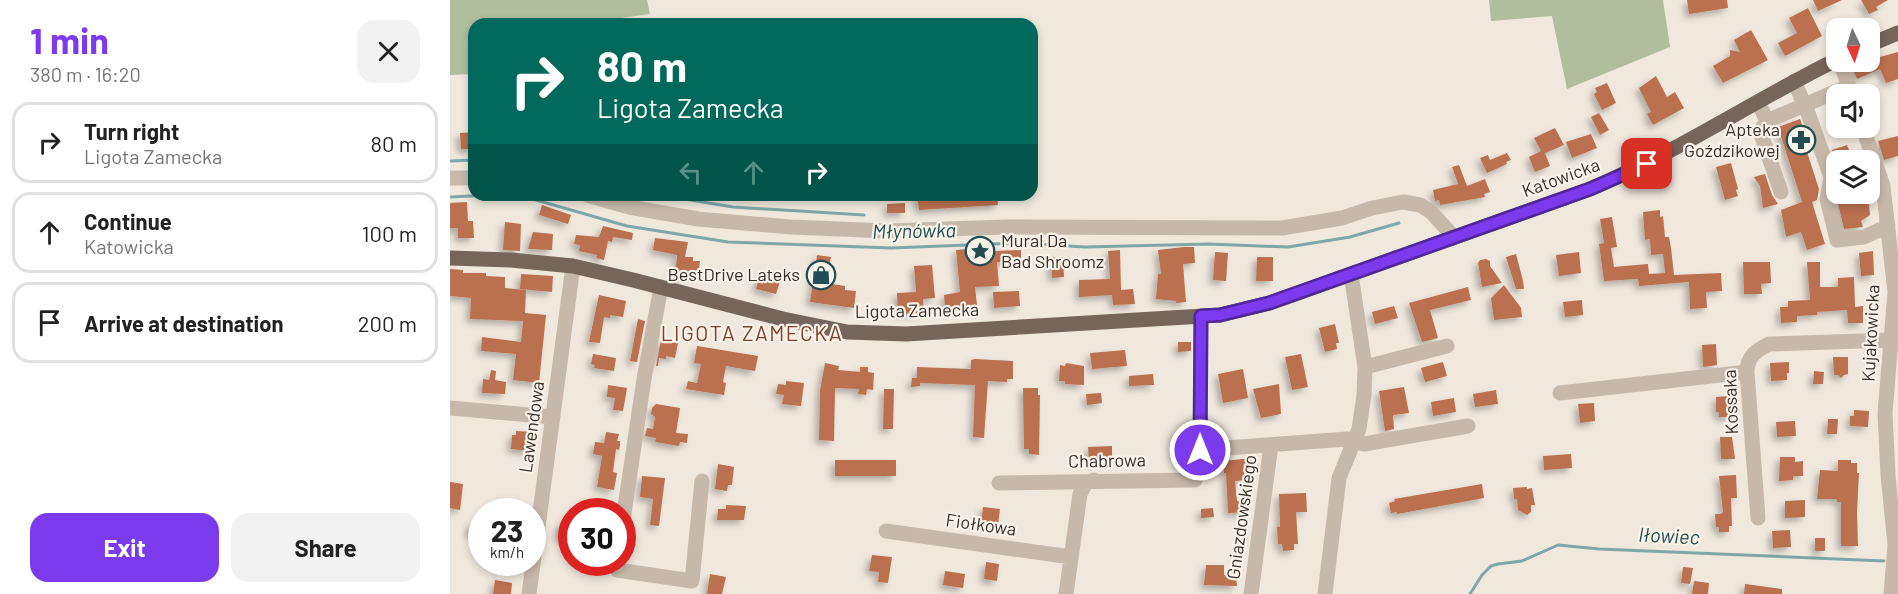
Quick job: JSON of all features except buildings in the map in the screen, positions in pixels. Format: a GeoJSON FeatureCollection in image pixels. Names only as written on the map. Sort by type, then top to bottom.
{"type":"FeatureCollection","features":[{"type":"Feature","properties":{"kind":"main road"},"geometry":{"type":"LineString","coordinates":[[1880,40],[1898,33]]}},
{"type":"Feature","properties":{"kind":"main road","name":"Katowicka"},"geometry":{"type":"LineString","coordinates":[[1351,274],[1590,189],[1631,172],[1680,147],[1794,81],[1826,66]]}},
{"type":"Feature","properties":{"kind":"main road","name":"Ligota Zamecka"},"geometry":{"type":"LineString","coordinates":[[450,258],[512,260],[573,266],[783,319],[847,332],[906,334],[1220,315],[1245,310],[1351,274]]}},
{"type":"Feature","properties":{"kind":"street"},"geometry":{"type":"LineString","coordinates":[[1794,81],[1826,159]]}},
{"type":"Feature","properties":{"kind":"street"},"geometry":{"type":"LineString","coordinates":[[1781,192],[1760,131],[1767,121],[1804,104],[1826,97]]}},
{"type":"Feature","properties":{"kind":"street"},"geometry":{"type":"LineString","coordinates":[[1758,102],[1767,121]]}},
{"type":"Feature","properties":{"kind":"street"},"geometry":{"type":"LineString","coordinates":[[450,178],[468,178]]}},
{"type":"Feature","properties":{"kind":"street","name":"Kujakowicka"},"geometry":{"type":"LineString","coordinates":[[1880,180],[1883,186],[1894,292],[1886,413],[1888,475],[1897,545],[1891,594]]}},
{"type":"Feature","properties":{"kind":"street"},"geometry":{"type":"LineString","coordinates":[[608,201],[698,219],[791,227],[887,231],[1006,226],[1281,228],[1342,218],[1372,208],[1403,202],[1420,205],[1430,211],[1454,237]]}},
{"type":"Feature","properties":{"kind":"street"},"geometry":{"type":"LineString","coordinates":[[1828,204],[1837,240],[1864,237],[1888,226]]}},
{"type":"Feature","properties":{"kind":"street","name":"Lawendowa"},"geometry":{"type":"LineString","coordinates":[[529,594],[573,266]]}},
{"type":"Feature","properties":{"kind":"street"},"geometry":{"type":"LineString","coordinates":[[1325,594],[1339,478],[1359,429],[1364,395],[1365,367],[1351,274]]}},
{"type":"Feature","properties":{"kind":"street"},"geometry":{"type":"LineString","coordinates":[[626,498],[644,379],[662,287]]}},
{"type":"Feature","properties":{"kind":"street","name":"Chabrowa"},"geometry":{"type":"LineString","coordinates":[[999,483],[1195,480],[1200,450],[1201,316]]}},
{"type":"Feature","properties":{"kind":"street","name":"Kossaka"},"geometry":{"type":"LineString","coordinates":[[1758,518],[1747,372],[1747,363],[1756,350],[1769,344],[1891,340]]}},
{"type":"Feature","properties":{"kind":"street"},"geometry":{"type":"LineString","coordinates":[[1365,367],[1447,346]]}},
{"type":"Feature","properties":{"kind":"street"},"geometry":{"type":"LineString","coordinates":[[1560,393],[1747,372]]}},
{"type":"Feature","properties":{"kind":"street"},"geometry":{"type":"LineString","coordinates":[[450,408],[553,417]]}},
{"type":"Feature","properties":{"kind":"street"},"geometry":{"type":"LineString","coordinates":[[1200,450],[1347,439],[1364,444],[1467,426]]}},
{"type":"Feature","properties":{"kind":"street","name":"Gniazdowskiego"},"geometry":{"type":"LineString","coordinates":[[1251,594],[1271,445]]}},
{"type":"Feature","properties":{"kind":"street"},"geometry":{"type":"LineString","coordinates":[[1066,594],[1080,494],[1086,483],[1094,480]]}},
{"type":"Feature","properties":{"kind":"street"},"geometry":{"type":"LineString","coordinates":[[636,574],[692,581],[702,482]]}},
{"type":"Feature","properties":{"kind":"street","name":"Fiołkowa"},"geometry":{"type":"LineString","coordinates":[[886,531],[1071,557]]}},
{"type":"Feature","properties":{"kind":"green space"},"geometry":{"type":"Polygon","coordinates":[[[450,0],[647,0],[650,14],[621,18],[468,18],[468,74],[450,75],[450,0]]]}},
{"type":"Feature","properties":{"kind":"green space"},"geometry":{"type":"Polygon","coordinates":[[[1489,0],[1663,0],[1670,47],[1567,89],[1552,16],[1491,21],[1489,0]]]}},
{"type":"Feature","properties":{"kind":"waterway"},"geometry":{"type":"LineString","coordinates":[[450,161],[468,160]]}},
{"type":"Feature","properties":{"kind":"waterway","name":"Młynówka"},"geometry":{"type":"LineString","coordinates":[[450,197],[468,196]]}},
{"type":"Feature","properties":{"kind":"waterway","name":"Młynówka"},"geometry":{"type":"LineString","coordinates":[[540,201],[627,226],[728,242],[891,248],[1019,243],[1085,247],[1209,244],[1288,247],[1350,237],[1399,223]]}},
{"type":"Feature","properties":{"kind":"waterway"},"geometry":{"type":"LineString","coordinates":[[696,201],[733,207],[864,215]]}},
{"type":"Feature","properties":{"kind":"waterway","name":"Iłowiec"},"geometry":{"type":"LineString","coordinates":[[1470,594],[1482,575],[1491,566],[1522,561],[1558,545],[1599,549],[1884,561]]}},
{"type":"Feature","properties":{"kind":"place","name":"Apteka Goździkowej"},"geometry":{"type":"Point","coordinates":[1801,140]}},
{"type":"Feature","properties":{"kind":"place","name":"Mural Da Bad Shroomz"},"geometry":{"type":"Point","coordinates":[980,251]}},
{"type":"Feature","properties":{"kind":"place","name":"BestDrive Lateks"},"geometry":{"type":"Point","coordinates":[821,275]}},
{"type":"Feature","properties":{"kind":"district","name":"LIGOTA ZAMECKA"},"geometry":{"type":"Point","coordinates":[752,334]}},
{"type":"Feature","properties":{"kind":"route"},"geometry":{"type":"LineString","coordinates":[[1200,450],[1201,316],[1220,315],[1269,303],[1590,189],[1647,164]]}}]}
